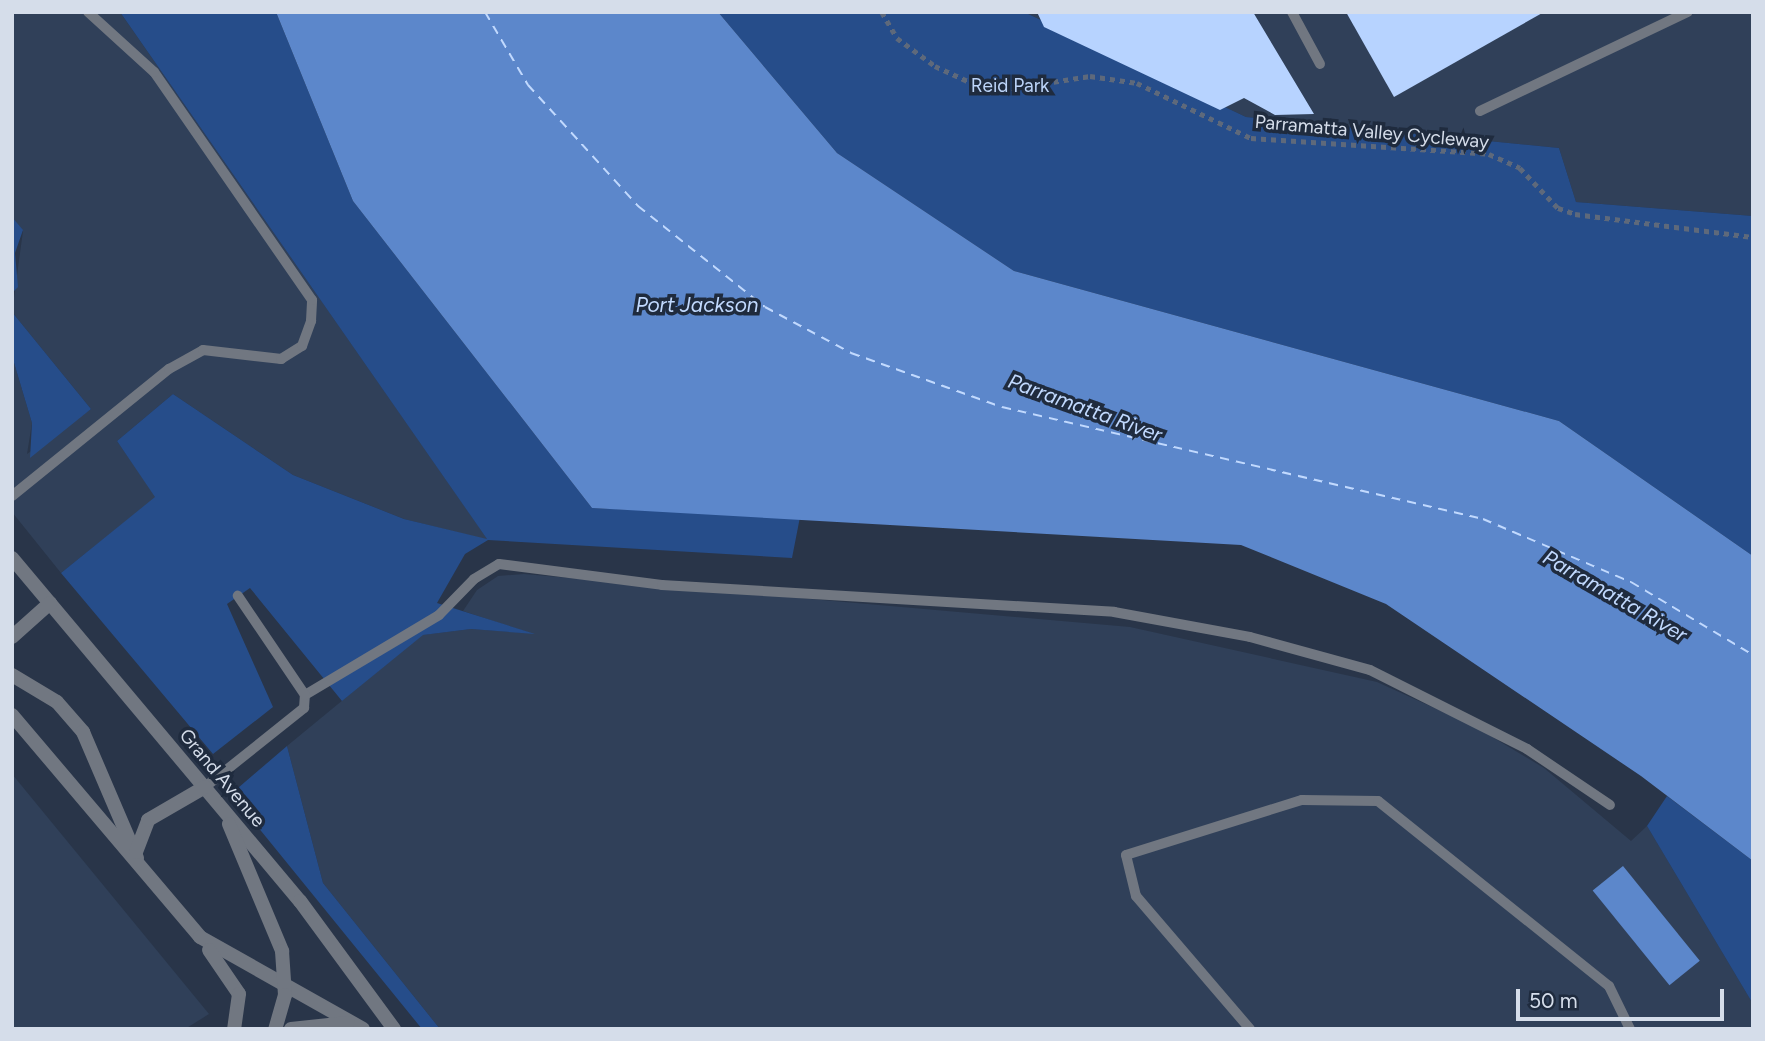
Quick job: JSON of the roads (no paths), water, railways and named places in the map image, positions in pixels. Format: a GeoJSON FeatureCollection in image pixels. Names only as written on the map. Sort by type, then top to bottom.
{"type":"FeatureCollection","features":[{"type":"Feature","properties":{"kind":"street","name":"Grand Avenue"},"geometry":{"type":"LineString","coordinates":[[12,558],[307,909],[394,1029]]}},
{"type":"Feature","properties":{"kind":"street"},"geometry":{"type":"LineString","coordinates":[[12,637],[50,603]]}},
{"type":"Feature","properties":{"kind":"street"},"geometry":{"type":"LineString","coordinates":[[12,675],[57,702],[83,732],[146,876]]}},
{"type":"Feature","properties":{"kind":"street"},"geometry":{"type":"LineString","coordinates":[[12,715],[236,985],[240,1005],[234,1029]]}},
{"type":"Feature","properties":{"kind":"street"},"geometry":{"type":"LineString","coordinates":[[138,859],[136,842],[148,820],[205,787]]}},
{"type":"Feature","properties":{"kind":"street"},"geometry":{"type":"LineString","coordinates":[[221,807],[272,916],[285,988],[275,1029]]}},
{"type":"Feature","properties":{"kind":"street"},"geometry":{"type":"LineString","coordinates":[[190,928],[285,988],[359,1027]]}},
{"type":"Feature","properties":{"kind":"street"},"geometry":{"type":"LineString","coordinates":[[291,1029],[323,1021],[359,1027]]}},
{"type":"Feature","properties":{"kind":"lane"},"geometry":{"type":"LineString","coordinates":[[12,496],[169,369],[203,350],[281,359],[302,346],[311,321],[306,291],[155,72],[88,12]]}},
{"type":"Feature","properties":{"kind":"lane"},"geometry":{"type":"LineString","coordinates":[[1292,12],[1320,64]]}},
{"type":"Feature","properties":{"kind":"lane"},"geometry":{"type":"LineString","coordinates":[[1480,111],[1688,12]]}},
{"type":"Feature","properties":{"kind":"lane"},"geometry":{"type":"LineString","coordinates":[[305,695],[439,615],[474,579],[499,565],[662,585],[1114,612],[1250,637],[1370,670],[1515,743],[1609,805]]}},
{"type":"Feature","properties":{"kind":"lane"},"geometry":{"type":"LineString","coordinates":[[205,787],[289,723],[304,708],[305,695],[238,596]]}},
{"type":"Feature","properties":{"kind":"lane"},"geometry":{"type":"LineString","coordinates":[[1250,1029],[1136,896],[1126,855],[1302,800],[1378,801],[1609,986],[1630,1029]]}},
{"type":"Feature","properties":{"kind":"water","name":"Port Jackson"},"geometry":{"type":"Polygon","coordinates":[[[276,12],[718,12],[837,153],[1014,271],[1559,421],[1753,556],[1753,861],[1641,776],[1386,604],[1241,545],[592,508],[353,201],[276,12]]]}},
{"type":"Feature","properties":{"kind":"water"},"geometry":{"type":"Polygon","coordinates":[[[1623,866],[1700,961],[1669,985],[1593,891],[1623,866]]]}},
{"type":"Feature","properties":{"kind":"park label","name":"Reid Park"},"geometry":{"type":"Point","coordinates":[1010,86]}},
{"type":"Feature","properties":{"kind":"water label","name":"Parramatta River"},"geometry":{"type":"Point","coordinates":[1085,408]}},
{"type":"Feature","properties":{"kind":"water label","name":"Parramatta River"},"geometry":{"type":"Point","coordinates":[1615,596]}}]}
